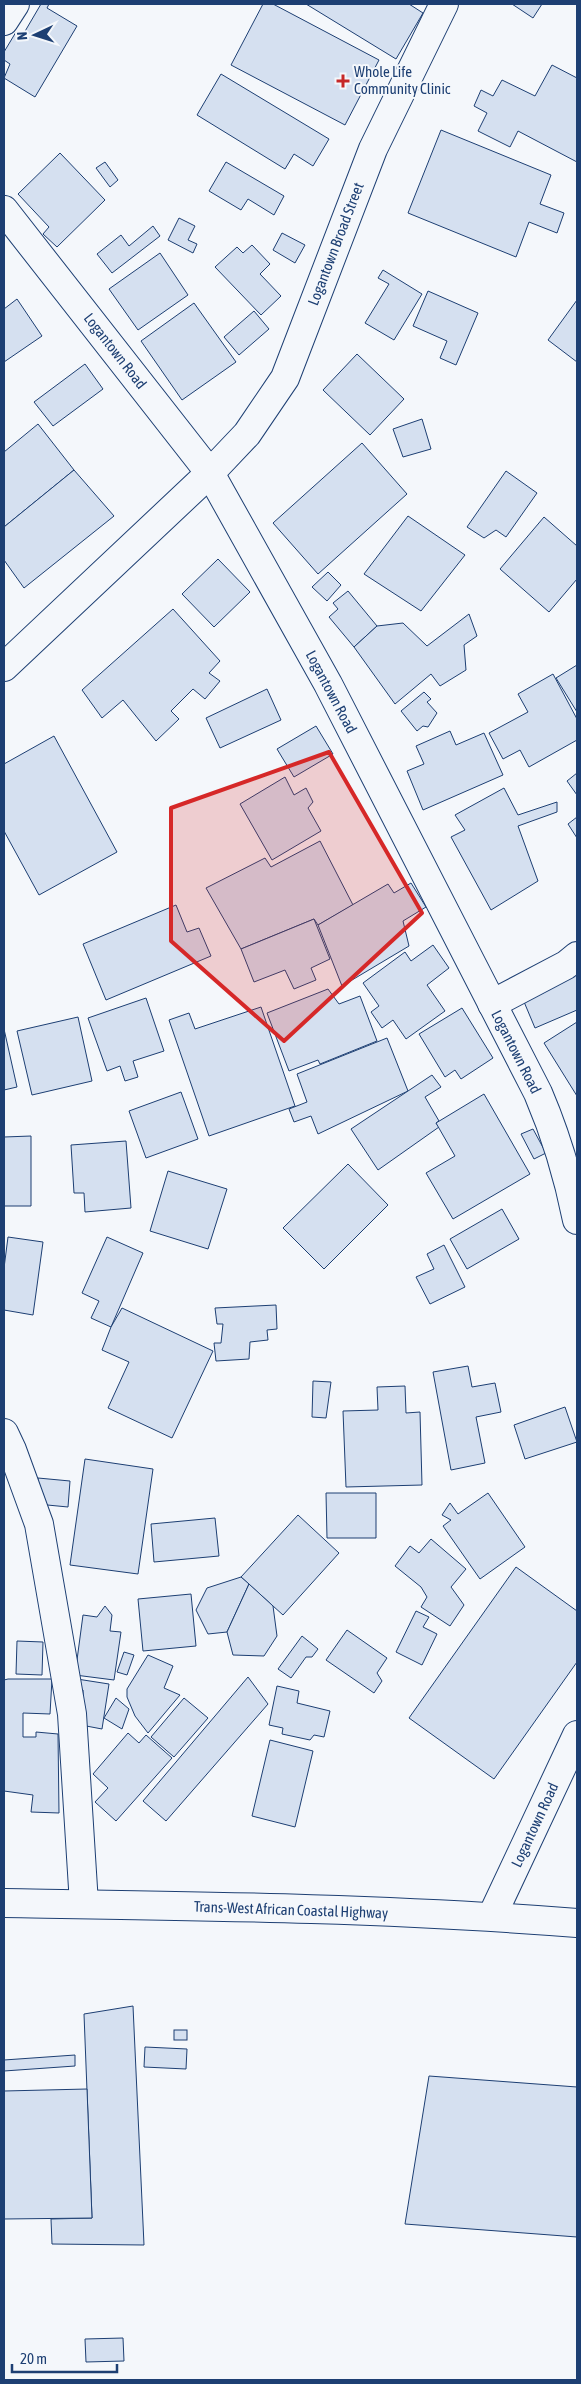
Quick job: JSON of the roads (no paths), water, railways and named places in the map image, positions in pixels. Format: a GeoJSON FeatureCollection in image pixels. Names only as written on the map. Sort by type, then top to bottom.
{"type":"FeatureCollection","features":[{"type":"Feature","properties":{"kind":"main road"},"geometry":{"type":"LineString","coordinates":[[4,21],[15,4]]}},
{"type":"Feature","properties":{"kind":"main road","name":"Logantown Broad Street"},"geometry":{"type":"LineString","coordinates":[[4,667],[210,473],[247,434],[284,378],[373,149],[444,4]]}},
{"type":"Feature","properties":{"kind":"main road","name":"Logantown Road"},"geometry":{"type":"LineString","coordinates":[[4,210],[210,473],[328,684],[492,1004],[553,1129],[567,1172],[577,1220]]}},
{"type":"Feature","properties":{"kind":"main road"},"geometry":{"type":"LineString","coordinates":[[492,1004],[566,965],[577,956]]}},
{"type":"Feature","properties":{"kind":"main road"},"geometry":{"type":"LineString","coordinates":[[4,1434],[12,1450],[39,1524],[72,1714],[84,1904]]}},
{"type":"Feature","properties":{"kind":"main road","name":"Logantown Road"},"geometry":{"type":"LineString","coordinates":[[492,1916],[577,1735]]}},
{"type":"Feature","properties":{"kind":"main road","name":"Trans-West African Coastal Highway"},"geometry":{"type":"LineString","coordinates":[[4,1903],[492,1916],[577,1923]]}},
{"type":"Feature","properties":{"kind":"place","name":"Whole Life Community Clinic"},"geometry":{"type":"Point","coordinates":[343,81]}}]}
